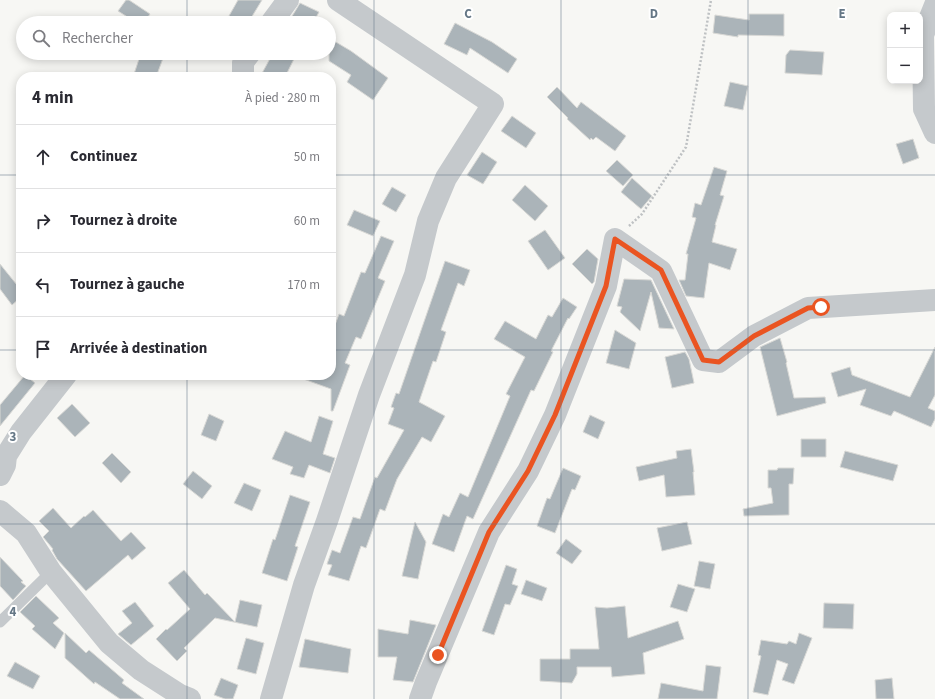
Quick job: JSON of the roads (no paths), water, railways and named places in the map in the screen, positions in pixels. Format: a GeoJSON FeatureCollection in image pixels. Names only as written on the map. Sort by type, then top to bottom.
{"type":"FeatureCollection","features":[{"type":"Feature","properties":{"kind":"street"},"geometry":{"type":"LineString","coordinates":[[276,16],[288,0]]}},
{"type":"Feature","properties":{"kind":"street"},"geometry":{"type":"LineString","coordinates":[[271,699],[304,585],[369,394],[415,275],[428,221],[446,178],[493,104],[338,0]]}},
{"type":"Feature","properties":{"kind":"street"},"geometry":{"type":"LineString","coordinates":[[935,5],[923,35],[924,108],[935,133]]}},
{"type":"Feature","properties":{"kind":"street"},"geometry":{"type":"LineString","coordinates":[[243,72],[243,62],[245,60]]}},
{"type":"Feature","properties":{"kind":"street"},"geometry":{"type":"LineString","coordinates":[[420,699],[489,532],[528,471],[555,415],[606,286],[615,239],[661,270],[703,360],[719,362],[754,336],[808,308],[935,300]]}},
{"type":"Feature","properties":{"kind":"street"},"geometry":{"type":"LineString","coordinates":[[0,475],[5,465],[6,456],[21,432],[62,380]]}},
{"type":"Feature","properties":{"kind":"street"},"geometry":{"type":"LineString","coordinates":[[0,511],[26,533],[51,572],[110,642],[141,670],[180,695],[190,699]]}},
{"type":"Feature","properties":{"kind":"lane"},"geometry":{"type":"LineString","coordinates":[[0,622],[51,572]]}}]}
